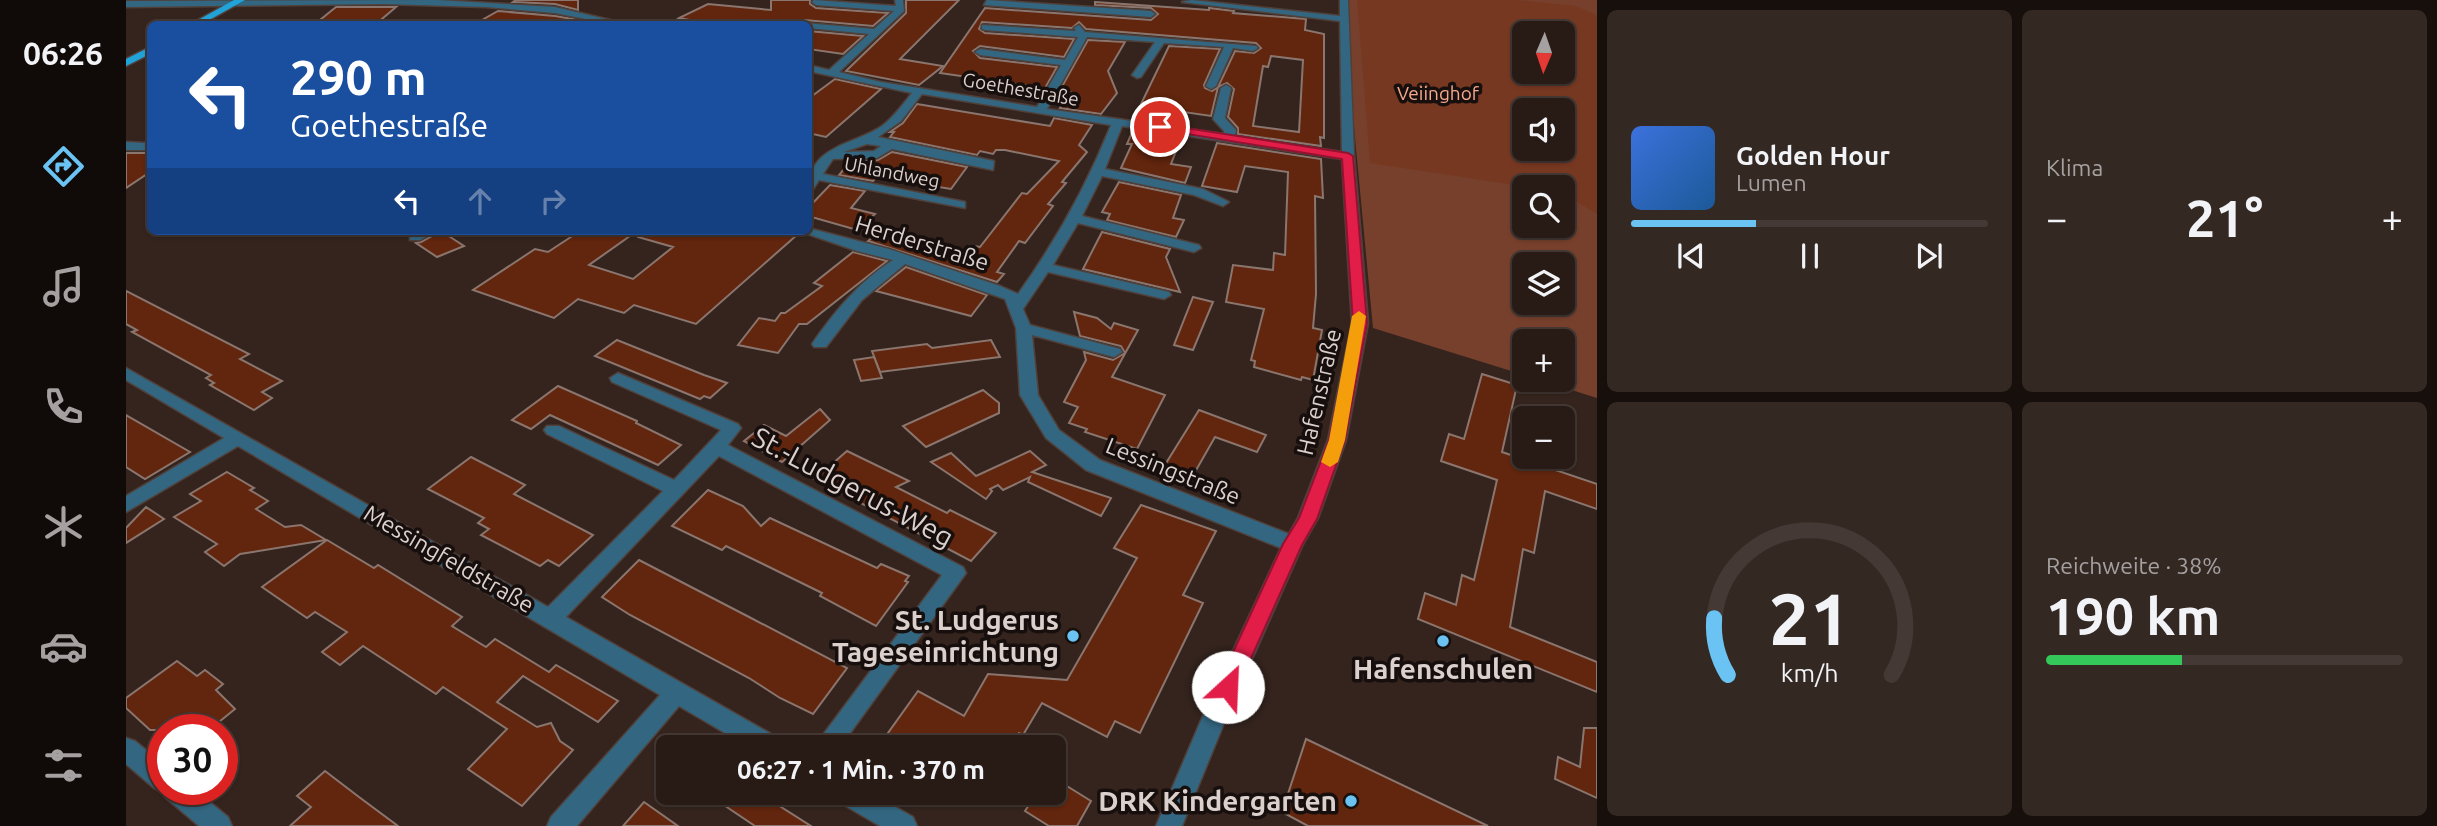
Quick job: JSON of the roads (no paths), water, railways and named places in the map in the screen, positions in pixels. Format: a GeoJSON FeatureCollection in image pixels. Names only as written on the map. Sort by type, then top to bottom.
{"type":"FeatureCollection","features":[{"type":"Feature","properties":{"kind":"main road"},"geometry":{"type":"LineString","coordinates":[[202,21],[239,1]]}},
{"type":"Feature","properties":{"kind":"main road"},"geometry":{"type":"LineString","coordinates":[[126,63],[147,52]]}},
{"type":"Feature","properties":{"kind":"street"},"geometry":{"type":"LineString","coordinates":[[159,3],[188,0]]}},
{"type":"Feature","properties":{"kind":"street"},"geometry":{"type":"LineString","coordinates":[[555,10],[575,0]]}},
{"type":"Feature","properties":{"kind":"street","name":"Hafenstraße"},"geometry":{"type":"LineString","coordinates":[[1169,826],[1217,711],[1293,544],[1308,519],[1337,440],[1360,323],[1348,156],[1344,0]]}},
{"type":"Feature","properties":{"kind":"street"},"geometry":{"type":"LineString","coordinates":[[126,4],[239,1],[486,4],[555,10],[604,21]]}},
{"type":"Feature","properties":{"kind":"street"},"geometry":{"type":"LineString","coordinates":[[816,2],[900,4]]}},
{"type":"Feature","properties":{"kind":"street"},"geometry":{"type":"LineString","coordinates":[[1186,2],[1346,19]]}},
{"type":"Feature","properties":{"kind":"street"},"geometry":{"type":"LineString","coordinates":[[987,3],[1070,5],[1150,14]]}},
{"type":"Feature","properties":{"kind":"street"},"geometry":{"type":"LineString","coordinates":[[832,73],[876,32],[900,4]]}},
{"type":"Feature","properties":{"kind":"street"},"geometry":{"type":"LineString","coordinates":[[1070,5],[1083,36]]}},
{"type":"Feature","properties":{"kind":"street"},"geometry":{"type":"LineString","coordinates":[[562,21],[574,16]]}},
{"type":"Feature","properties":{"kind":"street"},"geometry":{"type":"LineString","coordinates":[[812,25],[876,32]]}},
{"type":"Feature","properties":{"kind":"street"},"geometry":{"type":"LineString","coordinates":[[985,27],[1083,36],[1206,42],[1252,48]]}},
{"type":"Feature","properties":{"kind":"street"},"geometry":{"type":"LineString","coordinates":[[1041,110],[1083,36]]}},
{"type":"Feature","properties":{"kind":"street"},"geometry":{"type":"LineString","coordinates":[[1137,75],[1161,40]]}},
{"type":"Feature","properties":{"kind":"street"},"geometry":{"type":"LineString","coordinates":[[1211,86],[1230,45]]}},
{"type":"Feature","properties":{"kind":"street"},"geometry":{"type":"LineString","coordinates":[[980,52],[1068,63]]}},
{"type":"Feature","properties":{"kind":"street","name":"Goethestraße"},"geometry":{"type":"LineString","coordinates":[[812,69],[881,85],[1348,156]]}},
{"type":"Feature","properties":{"kind":"street"},"geometry":{"type":"LineString","coordinates":[[1226,88],[1219,118],[1230,130],[1230,136]]}},
{"type":"Feature","properties":{"kind":"street"},"geometry":{"type":"LineString","coordinates":[[812,182],[830,156],[887,130],[904,113],[920,90]]}},
{"type":"Feature","properties":{"kind":"street"},"geometry":{"type":"LineString","coordinates":[[1016,309],[1045,267],[1100,172],[1118,122]]}},
{"type":"Feature","properties":{"kind":"street"},"geometry":{"type":"LineString","coordinates":[[866,139],[990,164],[989,167]]}},
{"type":"Feature","properties":{"kind":"street"},"geometry":{"type":"LineString","coordinates":[[830,156],[877,154],[890,145]]}},
{"type":"Feature","properties":{"kind":"street"},"geometry":{"type":"LineString","coordinates":[[126,146],[147,146]]}},
{"type":"Feature","properties":{"kind":"street"},"geometry":{"type":"LineString","coordinates":[[1100,172],[1198,192],[1223,202]]}},
{"type":"Feature","properties":{"kind":"street","name":"Uhlandweg"},"geometry":{"type":"LineString","coordinates":[[812,182],[960,205]]}},
{"type":"Feature","properties":{"kind":"street"},"geometry":{"type":"LineString","coordinates":[[1074,218],[1194,248]]}},
{"type":"Feature","properties":{"kind":"street","name":"Herderstraße"},"geometry":{"type":"LineString","coordinates":[[812,233],[996,289],[1012,298],[1016,309]]}},
{"type":"Feature","properties":{"kind":"street"},"geometry":{"type":"LineString","coordinates":[[415,237],[420,235]]}},
{"type":"Feature","properties":{"kind":"street"},"geometry":{"type":"LineString","coordinates":[[820,344],[846,307],[872,279],[903,259]]}},
{"type":"Feature","properties":{"kind":"street"},"geometry":{"type":"LineString","coordinates":[[1045,267],[1164,295]]}},
{"type":"Feature","properties":{"kind":"street","name":"Lessingstraße"},"geometry":{"type":"LineString","coordinates":[[1016,309],[1024,328],[1029,395],[1052,434],[1093,464],[1293,544]]}},
{"type":"Feature","properties":{"kind":"street"},"geometry":{"type":"LineString","coordinates":[[1024,328],[1114,352]]}},
{"type":"Feature","properties":{"kind":"street","name":"Messingfeldstraße"},"geometry":{"type":"LineString","coordinates":[[126,373],[752,735]]}},
{"type":"Feature","properties":{"kind":"street","name":"St.-Ludgerus-Weg"},"geometry":{"type":"LineString","coordinates":[[551,618],[677,489],[732,428],[618,378]]}},
{"type":"Feature","properties":{"kind":"street"},"geometry":{"type":"LineString","coordinates":[[553,430],[677,489]]}},
{"type":"Feature","properties":{"kind":"street"},"geometry":{"type":"LineString","coordinates":[[126,505],[237,438]]}},
{"type":"Feature","properties":{"kind":"street","name":"St.-Ludgerus-Weg"},"geometry":{"type":"LineString","coordinates":[[717,447],[956,573],[835,735]]}},
{"type":"Feature","properties":{"kind":"street"},"geometry":{"type":"LineString","coordinates":[[559,826],[678,691]]}},
{"type":"Feature","properties":{"kind":"street"},"geometry":{"type":"LineString","coordinates":[[126,749],[147,767]]}},
{"type":"Feature","properties":{"kind":"street"},"geometry":{"type":"LineString","coordinates":[[193,805],[219,826]]}},
{"type":"Feature","properties":{"kind":"street"},"geometry":{"type":"LineString","coordinates":[[868,805],[904,826]]}},
{"type":"Feature","properties":{"kind":"place","name":"St. Ludgerus Tageseinrichtung"},"geometry":{"type":"Point","coordinates":[1073,636]}},
{"type":"Feature","properties":{"kind":"place","name":"Hafenschulen"},"geometry":{"type":"Point","coordinates":[1443,641]}},
{"type":"Feature","properties":{"kind":"place","name":"DRK Kindergarten"},"geometry":{"type":"Point","coordinates":[1351,801]}},
{"type":"Feature","properties":{"kind":"park label","name":"Veiinghof"},"geometry":{"type":"Point","coordinates":[1438,93]}}]}
